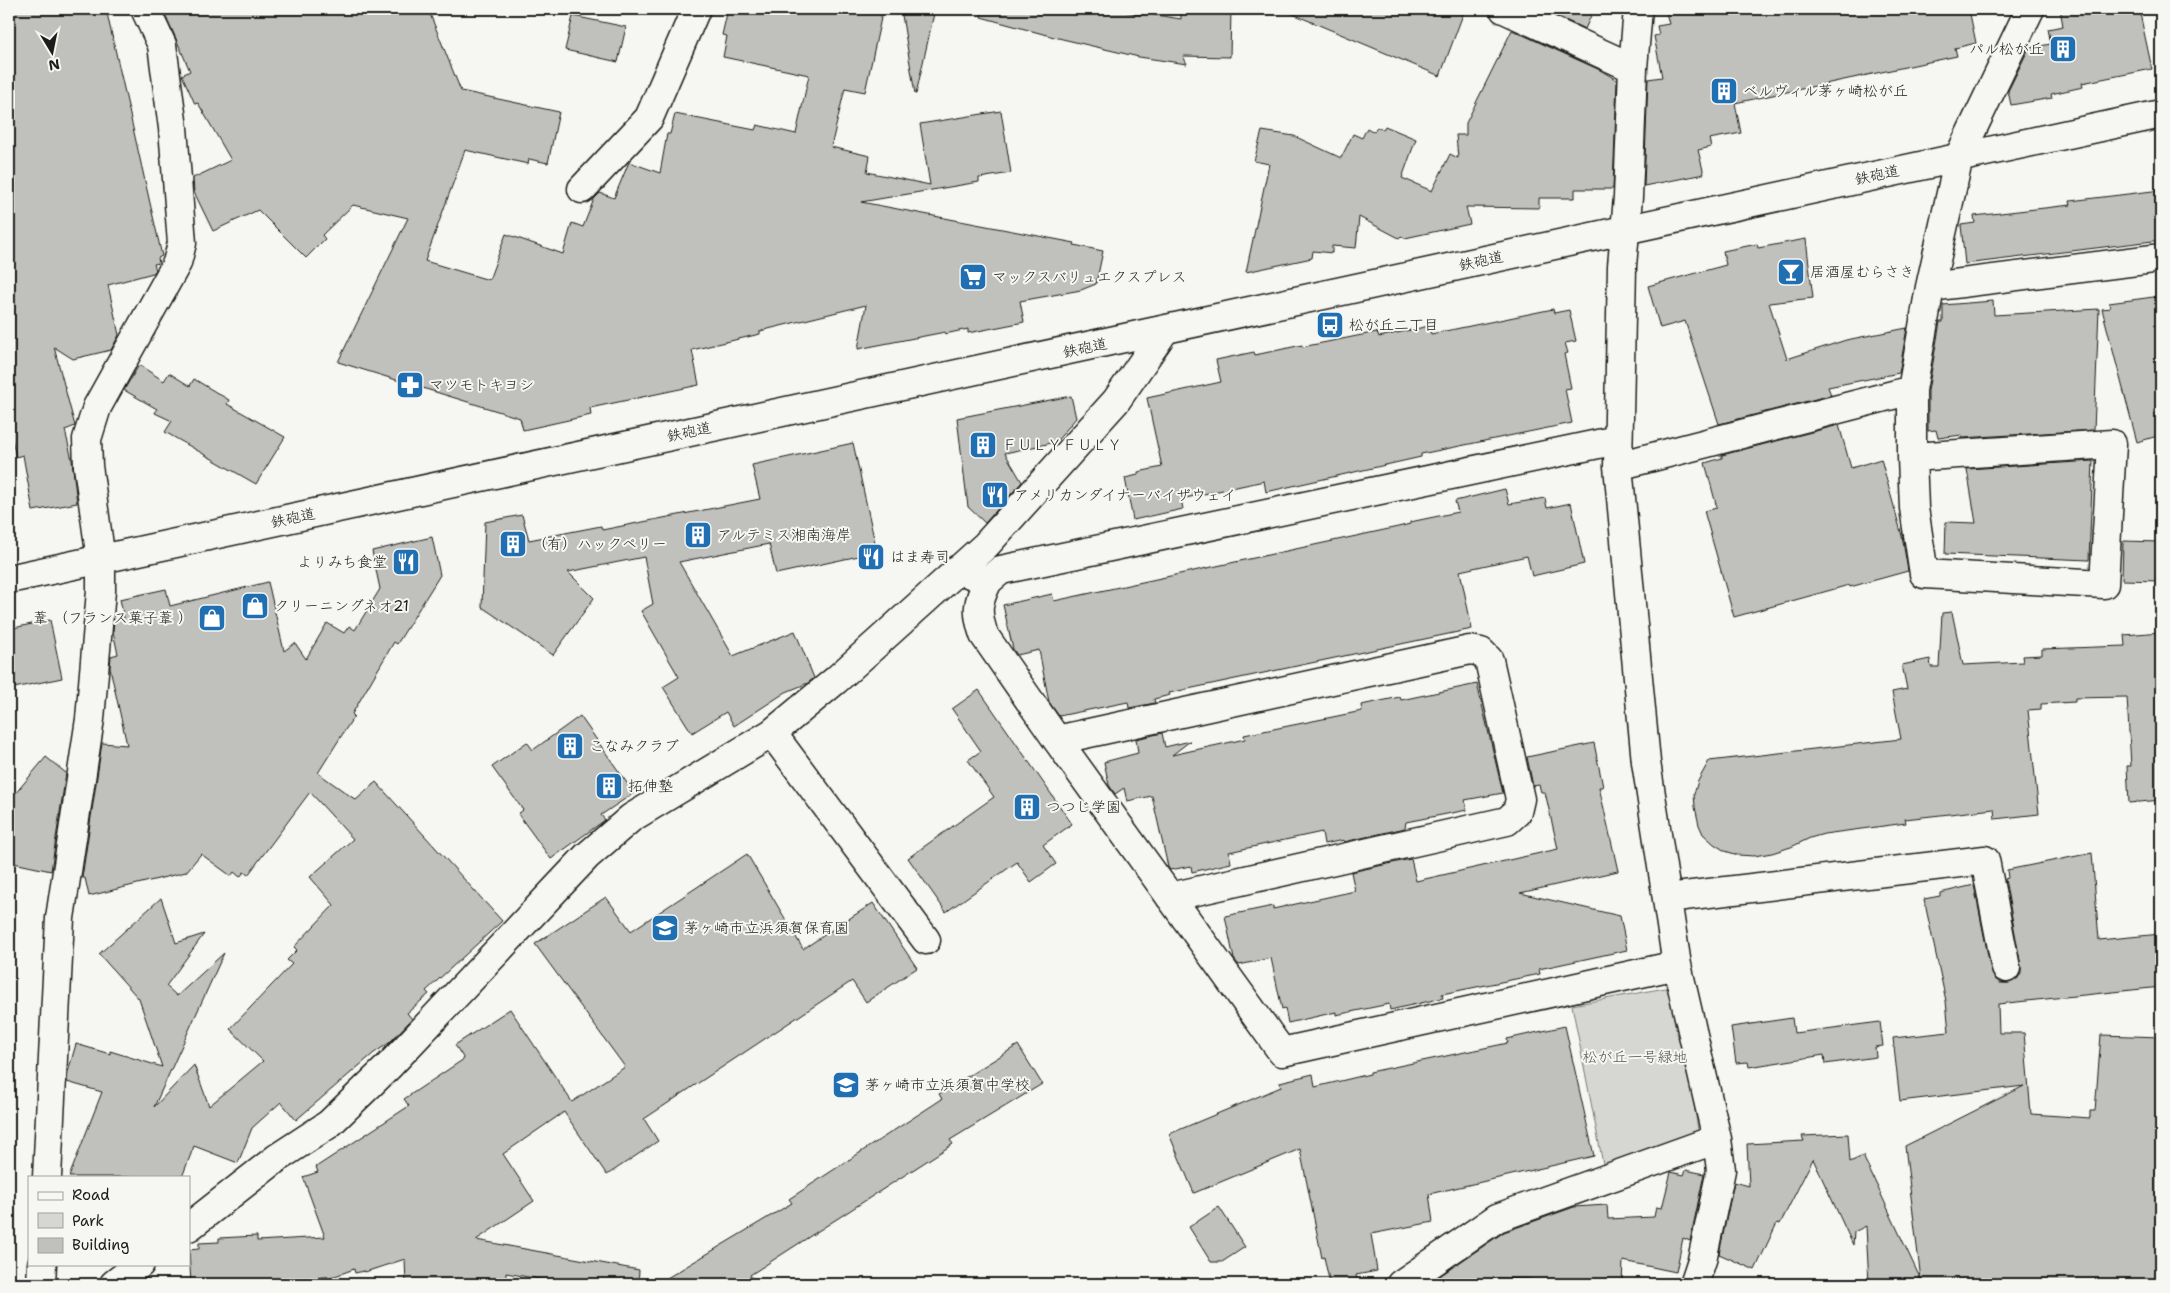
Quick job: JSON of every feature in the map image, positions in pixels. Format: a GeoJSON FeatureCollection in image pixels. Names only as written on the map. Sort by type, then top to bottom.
{"type":"FeatureCollection","features":[{"type":"Feature","properties":{"kind":"street"},"geometry":{"type":"LineString","coordinates":[[47,1176],[60,918],[90,719],[101,591],[101,560],[88,466],[87,439],[97,407],[177,263],[182,242],[173,128],[162,45],[145,9]]}},
{"type":"Feature","properties":{"kind":"street"},"geometry":{"type":"LineString","coordinates":[[582,189],[649,118],[696,9]]}},
{"type":"Feature","properties":{"kind":"street"},"geometry":{"type":"LineString","coordinates":[[1504,9],[1633,68]]}},
{"type":"Feature","properties":{"kind":"street"},"geometry":{"type":"LineString","coordinates":[[1638,9],[1622,266],[1618,453],[1646,762],[1678,964],[1717,1139],[1721,1170],[1702,1260],[1694,1284]]}},
{"type":"Feature","properties":{"kind":"street"},"geometry":{"type":"LineString","coordinates":[[1912,457],[2112,444],[2104,584],[1924,574],[1914,508],[1912,457],[1912,390],[1930,287],[1959,157],[2030,9]]}},
{"type":"Feature","properties":{"kind":"street","name":"鉄砲道"},"geometry":{"type":"LineString","coordinates":[[9,579],[1164,331],[2161,114]]}},
{"type":"Feature","properties":{"kind":"street"},"geometry":{"type":"LineString","coordinates":[[1930,287],[2161,258]]}},
{"type":"Feature","properties":{"kind":"street"},"geometry":{"type":"LineString","coordinates":[[190,1226],[277,1158],[329,1124],[389,1066],[587,856],[631,818],[772,733],[836,680],[986,545],[1116,401],[1164,331]]}},
{"type":"Feature","properties":{"kind":"street"},"geometry":{"type":"LineString","coordinates":[[1678,964],[1282,1052],[1057,740],[984,635],[978,618],[979,599],[988,581],[1001,570],[1618,453],[1912,390]]}},
{"type":"Feature","properties":{"kind":"street"},"geometry":{"type":"LineString","coordinates":[[958,569],[988,581]]}},
{"type":"Feature","properties":{"kind":"street"},"geometry":{"type":"LineString","coordinates":[[1057,740],[1470,650],[1481,652],[1489,660],[1520,799],[1517,812],[1507,821],[1170,897]]}},
{"type":"Feature","properties":{"kind":"street"},"geometry":{"type":"LineString","coordinates":[[772,733],[926,940]]}},
{"type":"Feature","properties":{"kind":"street"},"geometry":{"type":"LineString","coordinates":[[1667,898],[1985,860],[2006,968]]}},
{"type":"Feature","properties":{"kind":"street"},"geometry":{"type":"LineString","coordinates":[[1401,1284],[1497,1218],[1717,1139]]}},
{"type":"Feature","properties":{"kind":"street"},"geometry":{"type":"LineString","coordinates":[[41,1284],[42,1266]]}},
{"type":"Feature","properties":{"kind":"street"},"geometry":{"type":"LineString","coordinates":[[114,1284],[137,1266]]}},
{"type":"Feature","properties":{"kind":"green space","name":"松が丘一号緑地"},"geometry":{"type":"Polygon","coordinates":[[[1676,986],[1700,1143],[1603,1164],[1572,1005],[1676,986]]]}},
{"type":"Feature","properties":{"kind":"building"},"geometry":{"type":"Polygon","coordinates":[[[9,9],[106,9],[162,256],[158,258],[159,263],[154,264],[156,270],[153,273],[108,285],[119,335],[111,350],[73,359],[54,347],[75,426],[65,430],[72,460],[77,503],[33,511],[23,455],[16,457],[9,428],[9,9]]]}},
{"type":"Feature","properties":{"kind":"building"},"geometry":{"type":"Polygon","coordinates":[[[163,9],[428,9],[461,91],[559,112],[548,163],[529,159],[528,164],[465,150],[425,261],[489,280],[506,234],[563,254],[572,223],[583,227],[594,199],[600,193],[614,198],[629,162],[660,173],[667,134],[670,134],[675,114],[755,130],[757,125],[796,134],[809,75],[723,57],[727,36],[722,35],[728,9],[883,9],[865,92],[845,88],[831,147],[870,156],[867,172],[930,185],[920,124],[1001,111],[1011,173],[979,178],[979,182],[861,202],[1075,243],[1074,245],[1103,251],[1096,284],[1081,290],[1020,301],[1024,322],[968,333],[968,329],[945,334],[945,332],[858,349],[866,305],[760,331],[760,334],[692,350],[699,385],[590,408],[591,415],[523,430],[520,418],[338,362],[408,218],[353,205],[322,235],[325,239],[306,258],[258,210],[213,231],[194,192],[193,178],[231,160],[198,103],[195,104],[182,75],[190,71],[163,9]]]}},
{"type":"Feature","properties":{"kind":"building"},"geometry":{"type":"Polygon","coordinates":[[[901,9],[935,9],[916,94],[915,94],[901,9]]]}},
{"type":"Feature","properties":{"kind":"building"},"geometry":{"type":"Polygon","coordinates":[[[982,9],[1112,9],[1142,15],[1143,13],[1181,19],[1181,9],[1231,9],[1230,57],[1183,56],[1187,64],[1139,57],[981,17],[982,9]]]}},
{"type":"Feature","properties":{"kind":"building"},"geometry":{"type":"Polygon","coordinates":[[[1281,9],[1465,9],[1440,76],[1281,9]]]}},
{"type":"Feature","properties":{"kind":"building"},"geometry":{"type":"Polygon","coordinates":[[[1541,9],[1594,9],[1585,29],[1541,9]]]}},
{"type":"Feature","properties":{"kind":"building","name":"ベルヴィル茅ヶ崎松が丘"},"geometry":{"type":"Polygon","coordinates":[[[1665,9],[1969,9],[1976,43],[1955,48],[1957,56],[1735,103],[1741,133],[1709,139],[1711,147],[1698,150],[1704,174],[1644,186],[1648,79],[1662,77],[1654,36],[1659,35],[1657,26],[1669,24],[1665,9]]]}},
{"type":"Feature","properties":{"kind":"building"},"geometry":{"type":"Polygon","coordinates":[[[2060,9],[2139,9],[2152,69],[2082,83],[2083,87],[2051,94],[2052,98],[2011,105],[2008,91],[2029,48],[2051,44],[2048,29],[2063,26],[2060,9]]]}},
{"type":"Feature","properties":{"kind":"building"},"geometry":{"type":"Polygon","coordinates":[[[573,16],[626,27],[618,62],[565,50],[573,16]]]}},
{"type":"Feature","properties":{"kind":"building"},"geometry":{"type":"Polygon","coordinates":[[[1512,30],[1600,70],[1617,80],[1613,189],[1575,189],[1575,198],[1539,198],[1539,208],[1466,207],[1470,224],[1405,238],[1401,236],[1399,238],[1359,217],[1356,248],[1332,246],[1332,253],[1313,251],[1312,258],[1246,272],[1269,164],[1254,161],[1262,131],[1294,136],[1341,158],[1353,134],[1362,138],[1367,128],[1374,132],[1377,127],[1383,130],[1385,126],[1416,139],[1402,178],[1432,191],[1450,154],[1458,158],[1456,135],[1466,135],[1466,123],[1512,30]]]}},
{"type":"Feature","properties":{"kind":"building"},"geometry":{"type":"Polygon","coordinates":[[[2161,190],[2161,240],[1965,264],[1961,225],[1975,223],[1974,216],[2071,205],[2070,201],[2161,190]]]}},
{"type":"Feature","properties":{"kind":"building"},"geometry":{"type":"Polygon","coordinates":[[[1806,239],[1813,298],[1769,303],[1787,359],[1846,340],[1907,328],[1899,373],[1828,387],[1831,395],[1719,424],[1685,321],[1660,328],[1648,286],[1726,265],[1723,251],[1757,244],[1758,248],[1806,239]]]}},
{"type":"Feature","properties":{"kind":"building"},"geometry":{"type":"Polygon","coordinates":[[[2161,296],[2161,435],[2137,442],[2102,309],[2110,308],[2109,303],[2161,296]]]}},
{"type":"Feature","properties":{"kind":"building"},"geometry":{"type":"Polygon","coordinates":[[[1993,301],[1994,315],[2099,309],[2094,430],[1962,438],[1962,435],[1938,438],[1936,430],[1928,431],[1928,391],[1940,322],[1943,322],[1943,305],[1993,301]]]}},
{"type":"Feature","properties":{"kind":"building"},"geometry":{"type":"Polygon","coordinates":[[[1553,309],[1554,313],[1569,310],[1576,341],[1565,343],[1568,353],[1564,354],[1571,388],[1565,389],[1572,423],[1421,454],[1421,457],[1266,492],[1264,481],[1181,499],[1183,509],[1133,520],[1125,478],[1138,475],[1138,472],[1162,467],[1147,398],[1221,382],[1216,360],[1254,352],[1255,355],[1302,345],[1302,347],[1377,332],[1379,337],[1429,326],[1431,334],[1553,309]]]}},
{"type":"Feature","properties":{"kind":"building"},"geometry":{"type":"Polygon","coordinates":[[[139,365],[164,381],[169,373],[190,386],[194,379],[229,400],[227,404],[285,437],[256,484],[165,432],[172,421],[155,413],[157,409],[124,390],[139,365]]]}},
{"type":"Feature","properties":{"kind":"building"},"geometry":{"type":"Polygon","coordinates":[[[1071,396],[1076,418],[1056,442],[1005,453],[1022,482],[985,523],[968,507],[957,418],[1071,396]]]}},
{"type":"Feature","properties":{"kind":"building"},"geometry":{"type":"Polygon","coordinates":[[[1839,425],[1851,468],[1881,459],[1902,536],[1908,571],[1850,587],[1849,585],[1734,617],[1704,511],[1717,508],[1705,463],[1722,458],[1722,455],[1839,425]]]}},
{"type":"Feature","properties":{"kind":"building"},"geometry":{"type":"Polygon","coordinates":[[[853,443],[877,552],[776,574],[769,544],[679,562],[733,656],[795,631],[814,678],[808,683],[786,692],[734,726],[726,712],[692,733],[663,687],[679,677],[641,611],[653,604],[644,557],[568,572],[594,598],[553,655],[482,607],[485,522],[522,515],[529,540],[601,526],[602,530],[760,499],[752,465],[853,443]]]}},
{"type":"Feature","properties":{"kind":"building"},"geometry":{"type":"Polygon","coordinates":[[[2093,461],[2089,560],[1945,554],[1946,522],[1976,523],[1967,469],[2093,461]]]}},
{"type":"Feature","properties":{"kind":"building"},"geometry":{"type":"Polygon","coordinates":[[[1505,489],[1509,504],[1545,498],[1547,508],[1571,503],[1584,564],[1532,576],[1527,556],[1460,571],[1472,629],[1169,693],[1170,695],[1154,699],[1155,703],[1129,708],[1128,702],[1059,716],[1049,702],[1039,650],[1017,655],[1013,649],[1003,605],[1052,594],[1054,601],[1398,527],[1410,524],[1410,522],[1458,512],[1455,501],[1505,489]]]}},
{"type":"Feature","properties":{"kind":"building"},"geometry":{"type":"Polygon","coordinates":[[[432,537],[440,575],[397,644],[394,642],[352,714],[354,716],[318,773],[356,800],[376,782],[502,921],[426,991],[429,994],[407,1013],[412,1019],[389,1043],[374,1053],[296,1120],[281,1102],[252,1128],[238,1163],[194,1146],[182,1176],[69,1176],[102,1092],[67,1082],[76,1044],[110,1054],[110,1051],[162,1067],[139,999],[99,954],[161,898],[176,943],[204,934],[166,986],[177,996],[224,953],[154,1107],[194,1065],[209,1106],[263,1061],[230,1029],[292,964],[287,960],[297,950],[294,947],[334,905],[310,877],[353,839],[310,792],[248,875],[244,872],[240,877],[234,872],[231,876],[201,854],[186,872],[89,896],[85,878],[82,878],[102,743],[127,745],[110,668],[111,656],[118,654],[113,632],[114,620],[124,618],[120,599],[166,589],[170,606],[268,582],[284,651],[295,643],[306,659],[327,623],[344,633],[349,626],[355,630],[380,589],[372,551],[432,537]]]}},
{"type":"Feature","properties":{"kind":"building"},"geometry":{"type":"Polygon","coordinates":[[[2123,541],[2161,542],[2161,581],[2122,580],[2123,541]]]}},
{"type":"Feature","properties":{"kind":"building"},"geometry":{"type":"Polygon","coordinates":[[[1952,612],[1963,665],[2023,662],[2022,656],[2042,655],[2042,649],[2125,646],[2124,635],[2161,632],[2161,800],[2129,803],[2127,766],[2131,766],[2127,697],[2075,698],[2075,702],[2041,704],[2041,709],[2028,710],[2039,814],[1995,819],[1994,809],[1905,819],[1906,823],[1824,834],[1772,853],[1754,856],[1738,855],[1725,851],[1703,834],[1699,825],[1694,794],[1698,781],[1709,761],[1901,739],[1892,692],[1907,689],[1902,665],[1930,659],[1931,667],[1939,667],[1942,613],[1952,612]]]}},
{"type":"Feature","properties":{"kind":"building"},"geometry":{"type":"Polygon","coordinates":[[[50,620],[62,678],[9,689],[9,629],[50,620]]]}},
{"type":"Feature","properties":{"kind":"building"},"geometry":{"type":"Polygon","coordinates":[[[1477,684],[1503,793],[1465,800],[1467,810],[1406,822],[1405,828],[1344,842],[1344,840],[1324,844],[1322,832],[1229,852],[1231,863],[1192,872],[1191,866],[1170,870],[1152,796],[1127,801],[1124,788],[1115,794],[1109,785],[1104,762],[1138,753],[1136,739],[1162,733],[1165,747],[1190,741],[1172,755],[1245,739],[1244,735],[1362,711],[1361,705],[1400,697],[1401,700],[1477,684]]]}},
{"type":"Feature","properties":{"kind":"building","name":"つつじ学園"},"geometry":{"type":"Polygon","coordinates":[[[979,690],[1072,824],[1043,845],[1056,864],[1031,882],[1017,862],[946,912],[908,858],[994,797],[968,760],[981,751],[952,709],[979,690]]]}},
{"type":"Feature","properties":{"kind":"building"},"geometry":{"type":"Polygon","coordinates":[[[580,716],[634,793],[601,815],[605,820],[551,859],[518,814],[523,810],[492,767],[527,742],[533,750],[580,716]]]}},
{"type":"Feature","properties":{"kind":"building"},"geometry":{"type":"Polygon","coordinates":[[[1594,743],[1603,787],[1599,787],[1618,871],[1520,893],[1620,916],[1627,950],[1539,969],[1540,974],[1442,994],[1443,998],[1390,1010],[1389,1004],[1336,1015],[1336,1012],[1288,1023],[1285,1008],[1282,1009],[1271,958],[1239,965],[1234,959],[1225,916],[1273,906],[1273,909],[1355,891],[1351,872],[1411,859],[1416,881],[1558,849],[1545,792],[1541,792],[1539,785],[1533,786],[1527,757],[1594,743]]]}},
{"type":"Feature","properties":{"kind":"building"},"geometry":{"type":"Polygon","coordinates":[[[46,757],[66,773],[51,871],[9,862],[9,801],[46,757]]]}},
{"type":"Feature","properties":{"kind":"building"},"geometry":{"type":"Polygon","coordinates":[[[2092,853],[2099,940],[2161,934],[2161,987],[1998,1004],[1999,1033],[2024,1033],[2031,1114],[2090,1118],[2090,1111],[2095,1111],[2101,1035],[2161,1037],[2161,1284],[1869,1284],[1866,1226],[1854,1232],[1853,1245],[1813,1159],[1780,1224],[1777,1223],[1755,1270],[1719,1254],[1734,1182],[1749,1186],[1747,1144],[1804,1141],[1802,1136],[1848,1134],[1850,1162],[1863,1156],[1921,1280],[1905,1146],[2024,1086],[1900,1101],[1893,1038],[1949,1032],[1946,1001],[1924,899],[1974,885],[1991,971],[1995,979],[2000,983],[2009,983],[2017,979],[2021,974],[2021,966],[2005,879],[2008,878],[2007,870],[2092,853]]]}},
{"type":"Feature","properties":{"kind":"building"},"geometry":{"type":"Polygon","coordinates":[[[747,854],[803,949],[873,903],[917,968],[866,1002],[852,981],[644,1119],[658,1141],[607,1175],[564,1112],[503,1154],[534,1201],[476,1240],[639,1270],[638,1284],[567,1284],[506,1273],[506,1284],[406,1284],[405,1259],[365,1272],[355,1273],[354,1269],[335,1276],[280,1281],[191,1284],[190,1250],[199,1249],[199,1243],[219,1242],[219,1238],[257,1236],[257,1241],[325,1237],[303,1177],[318,1172],[316,1167],[409,1106],[404,1099],[464,1059],[455,1045],[510,1009],[572,1102],[625,1067],[535,944],[606,897],[631,931],[747,854]]]}},
{"type":"Feature","properties":{"kind":"building"},"geometry":{"type":"Polygon","coordinates":[[[1792,1018],[1794,1033],[1880,1022],[1883,1046],[1875,1047],[1876,1057],[1825,1064],[1824,1055],[1749,1067],[1748,1062],[1736,1063],[1731,1027],[1792,1018]]]}},
{"type":"Feature","properties":{"kind":"building"},"geometry":{"type":"Polygon","coordinates":[[[1565,1026],[1594,1156],[1429,1194],[1433,1222],[1371,1234],[1377,1271],[1356,1275],[1358,1284],[1330,1284],[1324,1257],[1322,1258],[1300,1149],[1194,1193],[1169,1134],[1281,1087],[1280,1082],[1313,1074],[1315,1087],[1370,1074],[1370,1072],[1508,1043],[1507,1039],[1565,1026]]]}},
{"type":"Feature","properties":{"kind":"building"},"geometry":{"type":"Polygon","coordinates":[[[1018,1045],[1042,1084],[950,1140],[953,1144],[750,1275],[755,1284],[657,1284],[792,1203],[789,1199],[942,1099],[939,1094],[1018,1045]]]}},
{"type":"Feature","properties":{"kind":"building"},"geometry":{"type":"Polygon","coordinates":[[[1686,1170],[1704,1174],[1690,1241],[1683,1238],[1676,1272],[1623,1261],[1622,1284],[1530,1284],[1530,1279],[1497,1278],[1488,1284],[1428,1284],[1504,1232],[1574,1207],[1607,1205],[1608,1219],[1654,1217],[1656,1207],[1662,1208],[1671,1172],[1684,1175],[1686,1170]]]}},
{"type":"Feature","properties":{"kind":"building"},"geometry":{"type":"Polygon","coordinates":[[[1219,1207],[1245,1247],[1222,1262],[1211,1262],[1189,1227],[1219,1207]]]}},
{"type":"Feature","properties":{"kind":"place","name":"パル松が丘"},"geometry":{"type":"Point","coordinates":[2063,49]}},
{"type":"Feature","properties":{"kind":"place","name":"ベルヴィル茅ヶ崎松が丘"},"geometry":{"type":"Point","coordinates":[1724,91]}},
{"type":"Feature","properties":{"kind":"place","name":"居酒屋むらさき"},"geometry":{"type":"Point","coordinates":[1791,272]}},
{"type":"Feature","properties":{"kind":"place","name":"マックスバリュエクスプレス"},"geometry":{"type":"Point","coordinates":[973,277]}},
{"type":"Feature","properties":{"kind":"place","name":"松が丘二丁目"},"geometry":{"type":"Point","coordinates":[1330,325]}},
{"type":"Feature","properties":{"kind":"place","name":"マツモトキヨシ"},"geometry":{"type":"Point","coordinates":[410,385]}},
{"type":"Feature","properties":{"kind":"place","name":"ＦＵＬＹＦＵＬＹ"},"geometry":{"type":"Point","coordinates":[983,445]}},
{"type":"Feature","properties":{"kind":"place","name":"アメリカンダイナーバイザウェイ"},"geometry":{"type":"Point","coordinates":[995,495]}},
{"type":"Feature","properties":{"kind":"place","name":"アルテミス湘南海岸"},"geometry":{"type":"Point","coordinates":[698,535]}},
{"type":"Feature","properties":{"kind":"place","name":"（有）ハックペリー"},"geometry":{"type":"Point","coordinates":[513,544]}},
{"type":"Feature","properties":{"kind":"place","name":"はま寿司"},"geometry":{"type":"Point","coordinates":[871,557]}},
{"type":"Feature","properties":{"kind":"place","name":"よりみち食堂"},"geometry":{"type":"Point","coordinates":[406,562]}},
{"type":"Feature","properties":{"kind":"place","name":"クリーニングネオ21"},"geometry":{"type":"Point","coordinates":[255,606]}},
{"type":"Feature","properties":{"kind":"place","name":"葦 （フランス菓子葦 ）"},"geometry":{"type":"Point","coordinates":[212,618]}},
{"type":"Feature","properties":{"kind":"place","name":"こなみクラブ"},"geometry":{"type":"Point","coordinates":[570,746]}},
{"type":"Feature","properties":{"kind":"place","name":"拓伸塾"},"geometry":{"type":"Point","coordinates":[609,786]}},
{"type":"Feature","properties":{"kind":"place","name":"つつじ学園"},"geometry":{"type":"Point","coordinates":[1027,807]}},
{"type":"Feature","properties":{"kind":"place","name":"茅ヶ崎市立浜須賀保育園"},"geometry":{"type":"Point","coordinates":[665,928]}},
{"type":"Feature","properties":{"kind":"place","name":"茅ヶ崎市立浜須賀中学校"},"geometry":{"type":"Point","coordinates":[846,1085]}}]}
